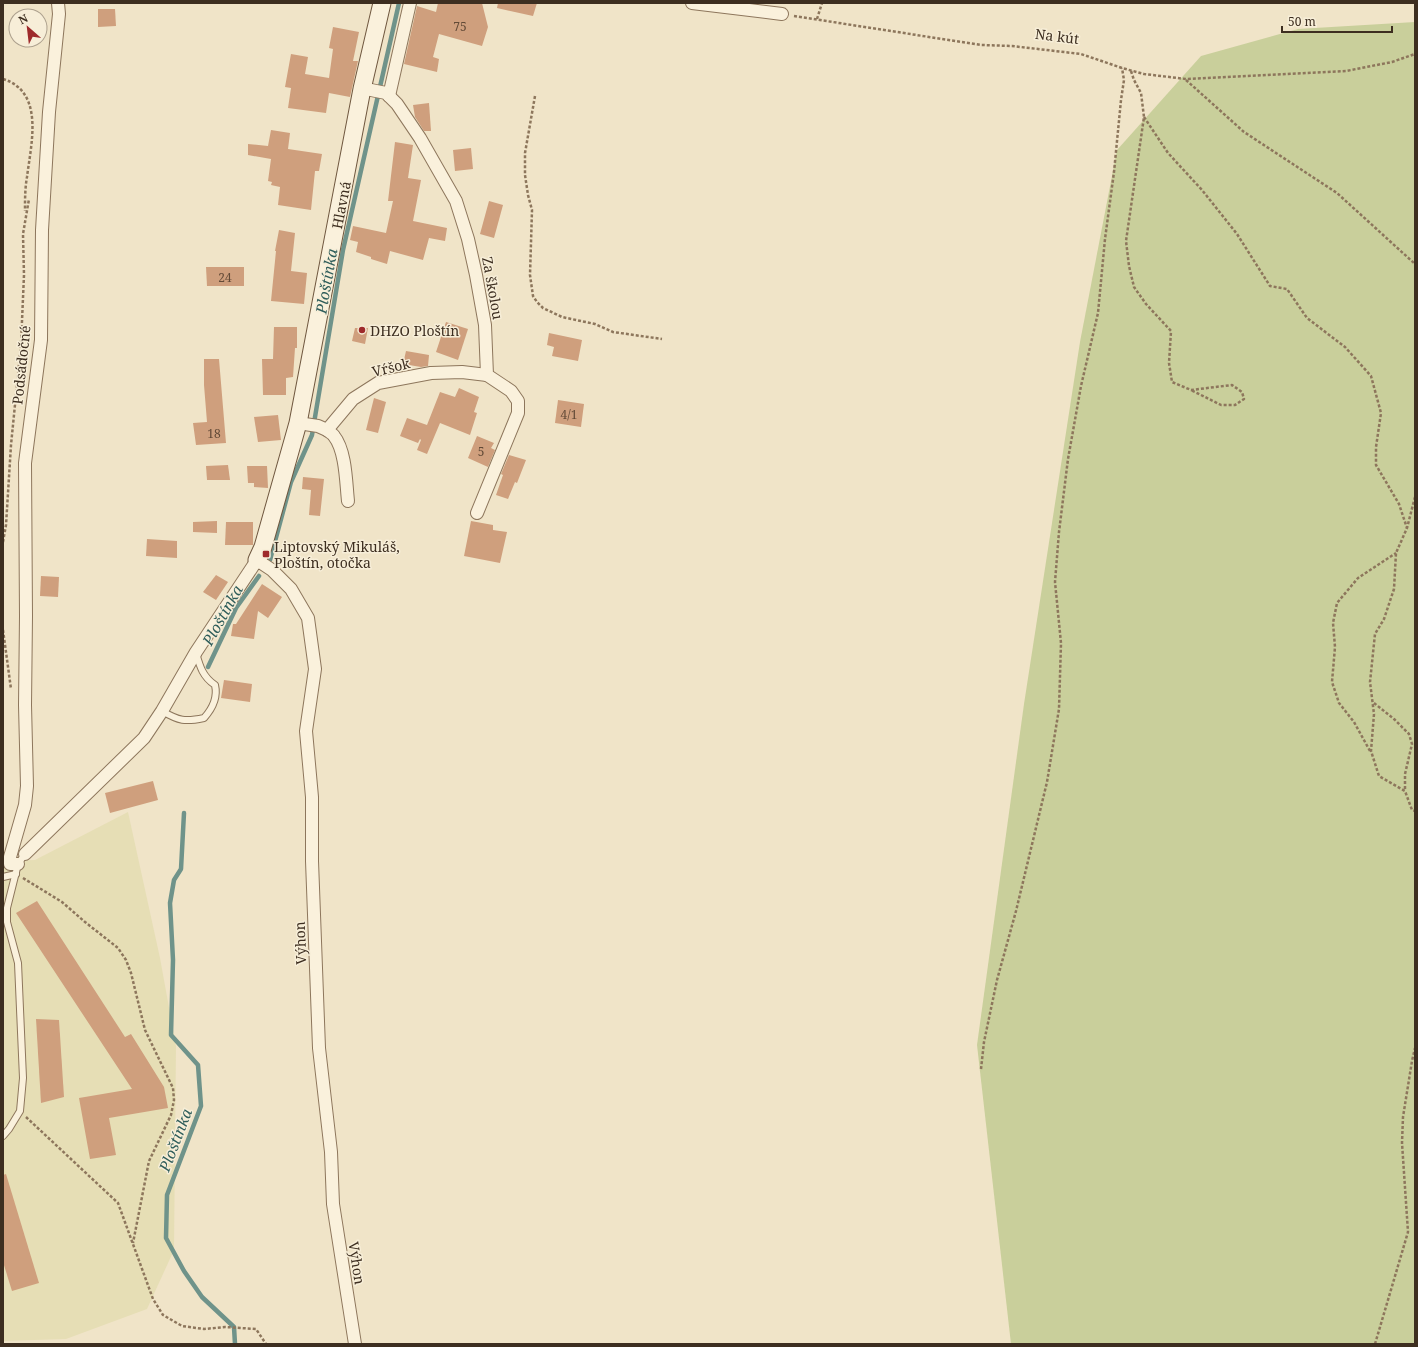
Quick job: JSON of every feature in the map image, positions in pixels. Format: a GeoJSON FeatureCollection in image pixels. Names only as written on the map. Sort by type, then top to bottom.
{"type":"FeatureCollection","features":[{"type":"Feature","properties":{"kind":"street","name":"Podsádočné"},"geometry":{"type":"LineString","coordinates":[[20,864],[10,864],[10,857],[25,805],[27,786],[25,705],[25,463],[41,340],[42,230],[49,112],[60,14],[58,3]]}},
{"type":"Feature","properties":{"kind":"street","name":"Hlavná"},"geometry":{"type":"LineString","coordinates":[[260,553],[302,424],[367,90],[382,3]]}},
{"type":"Feature","properties":{"kind":"street"},"geometry":{"type":"LineString","coordinates":[[367,90],[388,94],[410,3]]}},
{"type":"Feature","properties":{"kind":"street"},"geometry":{"type":"LineString","coordinates":[[692,3],[782,14]]}},
{"type":"Feature","properties":{"kind":"street","name":"Za školou"},"geometry":{"type":"LineString","coordinates":[[388,94],[397,104],[420,138],[456,201],[468,239],[478,282],[485,325],[487,376]]}},
{"type":"Feature","properties":{"kind":"street","name":"Vŕšok"},"geometry":{"type":"LineString","coordinates":[[322,428],[353,399],[378,383],[431,373],[462,372],[487,376]]}},
{"type":"Feature","properties":{"kind":"street"},"geometry":{"type":"LineString","coordinates":[[477,513],[518,413],[518,401],[511,391],[487,376]]}},
{"type":"Feature","properties":{"kind":"street"},"geometry":{"type":"LineString","coordinates":[[302,424],[322,428],[334,436],[344,461],[348,501]]}},
{"type":"Feature","properties":{"kind":"street"},"geometry":{"type":"LineString","coordinates":[[20,864],[144,738],[162,711],[196,652],[260,553]]}},
{"type":"Feature","properties":{"kind":"street","name":"Výhon"},"geometry":{"type":"LineString","coordinates":[[260,553],[272,570],[290,589],[308,618],[314,668],[306,731],[312,796],[312,861],[319,1048],[331,1152],[333,1204],[355,1344]]}},
{"type":"Feature","properties":{"kind":"lane"},"geometry":{"type":"LineString","coordinates":[[162,711],[173,717],[188,721],[204,718],[212,708],[216,692],[215,684],[207,680],[200,668],[196,652]]}},
{"type":"Feature","properties":{"kind":"lane"},"geometry":{"type":"LineString","coordinates":[[3,877],[20,864]]}},
{"type":"Feature","properties":{"kind":"lane"},"geometry":{"type":"LineString","coordinates":[[3,1136],[20,1111],[23,1078],[18,963],[6,922],[7,908],[20,864]]}},
{"type":"Feature","properties":{"kind":"path"},"geometry":{"type":"LineString","coordinates":[[817,20],[822,3]]}},
{"type":"Feature","properties":{"kind":"path","name":"Na kút"},"geometry":{"type":"LineString","coordinates":[[782,14],[981,45],[1012,46],[1068,52],[1097,59],[1144,74],[1186,79],[1346,70],[1392,62],[1415,54]]}},
{"type":"Feature","properties":{"kind":"path"},"geometry":{"type":"LineString","coordinates":[[981,1069],[984,1042],[997,980],[1016,911],[1047,782],[1058,709],[1061,643],[1055,582],[1059,532],[1068,459],[1081,386],[1098,313],[1104,239],[1114,172],[1120,100],[1124,80],[1122,68]]}},
{"type":"Feature","properties":{"kind":"path"},"geometry":{"type":"LineString","coordinates":[[1131,70],[1141,94],[1144,117],[1126,241],[1129,266],[1134,286],[1146,304],[1171,330],[1169,363],[1172,382],[1221,406],[1235,405],[1244,399],[1242,392],[1232,385],[1191,390]]}},
{"type":"Feature","properties":{"kind":"path"},"geometry":{"type":"LineString","coordinates":[[3,79],[14,83],[19,87],[28,98],[32,112],[32,135],[26,179],[25,219]]}},
{"type":"Feature","properties":{"kind":"path"},"geometry":{"type":"LineString","coordinates":[[1186,79],[1244,132],[1337,193],[1415,264]]}},
{"type":"Feature","properties":{"kind":"path"},"geometry":{"type":"LineString","coordinates":[[535,96],[525,153],[525,175],[532,210],[530,275],[533,296],[543,308],[562,317],[595,324],[613,332],[662,340]]}},
{"type":"Feature","properties":{"kind":"path"},"geometry":{"type":"LineString","coordinates":[[1144,117],[1168,153],[1202,190],[1237,234],[1270,286],[1286,289],[1307,318],[1345,347],[1371,376],[1381,413],[1376,447],[1376,465],[1399,504],[1407,528]]}},
{"type":"Feature","properties":{"kind":"path"},"geometry":{"type":"LineString","coordinates":[[3,542],[6,525],[11,445],[21,344],[24,276],[23,234],[31,193]]}},
{"type":"Feature","properties":{"kind":"path"},"geometry":{"type":"LineString","coordinates":[[1371,751],[1374,714],[1370,682],[1375,634],[1384,619],[1394,589],[1396,553],[1407,528],[1415,497]]}},
{"type":"Feature","properties":{"kind":"path"},"geometry":{"type":"LineString","coordinates":[[1396,553],[1358,578],[1337,603],[1332,624],[1335,647],[1332,682],[1339,704],[1354,722],[1371,751],[1379,776],[1405,791]]}},
{"type":"Feature","properties":{"kind":"path"},"geometry":{"type":"LineString","coordinates":[[1373,702],[1394,719],[1409,734],[1412,744],[1405,774],[1405,791],[1412,810],[1415,811]]}},
{"type":"Feature","properties":{"kind":"path"},"geometry":{"type":"LineString","coordinates":[[20,864],[42,888],[62,902],[118,948],[126,960],[131,973],[145,1030],[173,1088],[174,1100],[171,1115],[149,1161],[133,1243]]}},
{"type":"Feature","properties":{"kind":"path"},"geometry":{"type":"LineString","coordinates":[[1375,1344],[1408,1232],[1402,1143],[1403,1117],[1415,1048]]}},
{"type":"Feature","properties":{"kind":"path"},"geometry":{"type":"LineString","coordinates":[[20,1111],[118,1203],[154,1299],[163,1315],[182,1326],[204,1329],[225,1327],[256,1329],[266,1344]]}},
{"type":"Feature","properties":{"kind":"shaded area"},"geometry":{"type":"Polygon","coordinates":[[[128,812],[160,958],[176,1046],[174,1250],[147,1309],[66,1339],[3,1341],[3,861],[35,860],[128,812]]]}},
{"type":"Feature","properties":{"kind":"green space"},"geometry":{"type":"Polygon","coordinates":[[[1415,22],[1415,1344],[1011,1344],[977,1045],[1024,704],[1080,342],[1117,150],[1201,56],[1298,29],[1415,22]]]}},
{"type":"Feature","properties":{"kind":"building"},"geometry":{"type":"Polygon","coordinates":[[[438,3],[482,3],[488,27],[482,46],[439,34],[433,57],[439,59],[437,72],[404,64],[417,6],[436,12],[438,3]]]}},
{"type":"Feature","properties":{"kind":"building"},"geometry":{"type":"Polygon","coordinates":[[[498,3],[537,3],[533,16],[497,8],[498,3]]]}},
{"type":"Feature","properties":{"kind":"building"},"geometry":{"type":"Polygon","coordinates":[[[98,9],[115,9],[116,26],[98,27],[98,9]]]}},
{"type":"Feature","properties":{"kind":"building"},"geometry":{"type":"Polygon","coordinates":[[[333,27],[359,32],[353,61],[358,61],[350,97],[329,93],[326,113],[288,108],[291,88],[285,87],[291,54],[308,57],[305,74],[329,78],[333,49],[329,48],[333,27]]]}},
{"type":"Feature","properties":{"kind":"building"},"geometry":{"type":"Polygon","coordinates":[[[429,103],[431,131],[424,131],[415,117],[413,105],[429,103]]]}},
{"type":"Feature","properties":{"kind":"building"},"geometry":{"type":"Polygon","coordinates":[[[271,130],[290,133],[288,149],[322,154],[319,171],[315,171],[311,210],[278,205],[280,187],[271,185],[272,182],[268,181],[271,159],[248,155],[248,144],[268,146],[271,130]]]}},
{"type":"Feature","properties":{"kind":"building"},"geometry":{"type":"Polygon","coordinates":[[[395,142],[413,145],[408,178],[421,180],[413,221],[447,228],[445,241],[429,238],[423,260],[390,251],[387,264],[356,252],[358,242],[350,240],[353,226],[386,233],[393,201],[388,201],[395,142]]]}},
{"type":"Feature","properties":{"kind":"building"},"geometry":{"type":"Polygon","coordinates":[[[471,148],[473,169],[455,171],[453,150],[471,148]]]}},
{"type":"Feature","properties":{"kind":"building"},"geometry":{"type":"Polygon","coordinates":[[[489,201],[503,205],[494,238],[480,234],[489,201]]]}},
{"type":"Feature","properties":{"kind":"building"},"geometry":{"type":"Polygon","coordinates":[[[279,230],[295,233],[291,271],[307,273],[304,304],[271,301],[275,251],[279,230]]]}},
{"type":"Feature","properties":{"kind":"building"},"geometry":{"type":"Polygon","coordinates":[[[206,267],[244,267],[244,286],[207,286],[206,267]]]}},
{"type":"Feature","properties":{"kind":"building"},"geometry":{"type":"Polygon","coordinates":[[[446,322],[468,329],[458,360],[436,352],[446,322]]]}},
{"type":"Feature","properties":{"kind":"building"},"geometry":{"type":"Polygon","coordinates":[[[274,327],[297,327],[297,348],[295,348],[293,377],[286,378],[286,395],[263,395],[262,359],[273,359],[274,327]]]}},
{"type":"Feature","properties":{"kind":"building"},"geometry":{"type":"Polygon","coordinates":[[[355,328],[368,328],[365,344],[352,341],[355,328]]]}},
{"type":"Feature","properties":{"kind":"building"},"geometry":{"type":"Polygon","coordinates":[[[549,333],[582,340],[578,361],[552,356],[554,347],[547,345],[549,333]]]}},
{"type":"Feature","properties":{"kind":"building"},"geometry":{"type":"Polygon","coordinates":[[[406,351],[429,355],[428,366],[421,367],[403,364],[406,351]]]}},
{"type":"Feature","properties":{"kind":"building"},"geometry":{"type":"Polygon","coordinates":[[[204,359],[219,359],[226,443],[196,445],[193,423],[207,422],[204,385],[204,359]]]}},
{"type":"Feature","properties":{"kind":"building"},"geometry":{"type":"Polygon","coordinates":[[[459,388],[479,397],[474,412],[477,413],[470,435],[440,423],[427,454],[417,450],[421,440],[420,439],[418,443],[400,436],[407,418],[427,425],[440,392],[455,397],[459,388]]]}},
{"type":"Feature","properties":{"kind":"building"},"geometry":{"type":"Polygon","coordinates":[[[374,398],[386,402],[378,433],[366,430],[374,398]]]}},
{"type":"Feature","properties":{"kind":"building"},"geometry":{"type":"Polygon","coordinates":[[[558,400],[584,404],[581,427],[555,423],[558,400]]]}},
{"type":"Feature","properties":{"kind":"building"},"geometry":{"type":"Polygon","coordinates":[[[278,415],[281,440],[258,442],[254,417],[278,415]]]}},
{"type":"Feature","properties":{"kind":"building"},"geometry":{"type":"Polygon","coordinates":[[[477,436],[494,443],[491,448],[495,450],[488,467],[468,458],[477,436]]]}},
{"type":"Feature","properties":{"kind":"building"},"geometry":{"type":"Polygon","coordinates":[[[509,455],[526,460],[517,483],[515,482],[508,499],[496,495],[503,475],[501,474],[509,455]]]}},
{"type":"Feature","properties":{"kind":"building"},"geometry":{"type":"Polygon","coordinates":[[[228,465],[230,480],[207,480],[206,466],[228,465]]]}},
{"type":"Feature","properties":{"kind":"building"},"geometry":{"type":"Polygon","coordinates":[[[247,466],[267,466],[268,488],[254,487],[254,483],[248,483],[247,466]]]}},
{"type":"Feature","properties":{"kind":"building"},"geometry":{"type":"Polygon","coordinates":[[[303,477],[324,479],[320,516],[309,515],[311,490],[302,489],[303,477]]]}},
{"type":"Feature","properties":{"kind":"building"},"geometry":{"type":"Polygon","coordinates":[[[217,521],[217,533],[193,532],[193,522],[217,521]]]}},
{"type":"Feature","properties":{"kind":"building"},"geometry":{"type":"Polygon","coordinates":[[[471,521],[493,525],[493,530],[507,532],[500,563],[464,556],[471,521]]]}},
{"type":"Feature","properties":{"kind":"building"},"geometry":{"type":"Polygon","coordinates":[[[226,522],[253,522],[253,545],[225,545],[226,522]]]}},
{"type":"Feature","properties":{"kind":"building"},"geometry":{"type":"Polygon","coordinates":[[[147,539],[177,541],[177,558],[146,556],[147,539]]]}},
{"type":"Feature","properties":{"kind":"building"},"geometry":{"type":"Polygon","coordinates":[[[216,575],[228,582],[216,600],[203,592],[216,575]]]}},
{"type":"Feature","properties":{"kind":"building"},"geometry":{"type":"Polygon","coordinates":[[[41,576],[59,577],[58,597],[40,596],[41,576]]]}},
{"type":"Feature","properties":{"kind":"building"},"geometry":{"type":"Polygon","coordinates":[[[262,584],[282,597],[268,618],[258,611],[254,639],[231,636],[233,624],[236,624],[262,584]]]}},
{"type":"Feature","properties":{"kind":"building"},"geometry":{"type":"Polygon","coordinates":[[[224,680],[252,684],[250,702],[221,698],[224,680]]]}},
{"type":"Feature","properties":{"kind":"building"},"geometry":{"type":"Polygon","coordinates":[[[153,781],[158,800],[110,813],[105,793],[153,781]]]}},
{"type":"Feature","properties":{"kind":"building"},"geometry":{"type":"Polygon","coordinates":[[[37,901],[125,1037],[131,1034],[164,1087],[168,1108],[109,1118],[116,1155],[90,1159],[79,1098],[132,1089],[16,913],[37,901]]]}},
{"type":"Feature","properties":{"kind":"building"},"geometry":{"type":"Polygon","coordinates":[[[36,1019],[59,1020],[64,1097],[41,1103],[36,1019]]]}},
{"type":"Feature","properties":{"kind":"building"},"geometry":{"type":"Polygon","coordinates":[[[6,1174],[39,1283],[12,1291],[3,1262],[3,1175],[6,1174]]]}},
{"type":"Feature","properties":{"kind":"waterway","name":"Ploštínka"},"geometry":{"type":"LineString","coordinates":[[270,560],[291,482],[312,435],[343,250],[399,3]]}},
{"type":"Feature","properties":{"kind":"waterway","name":"Ploštínka"},"geometry":{"type":"LineString","coordinates":[[208,667],[236,608],[259,576]]}},
{"type":"Feature","properties":{"kind":"waterway","name":"Ploštínka"},"geometry":{"type":"LineString","coordinates":[[184,813],[181,869],[174,880],[170,903],[173,960],[171,1035],[198,1065],[201,1106],[167,1195],[166,1238],[184,1271],[202,1297],[234,1327],[235,1344]]}},
{"type":"Feature","properties":{"kind":"place","name":"DHZO Ploštín"},"geometry":{"type":"Point","coordinates":[362,330]}},
{"type":"Feature","properties":{"kind":"place","name":"Liptovský Mikuláš, Ploštín, otočka"},"geometry":{"type":"Point","coordinates":[266,554]}}]}
